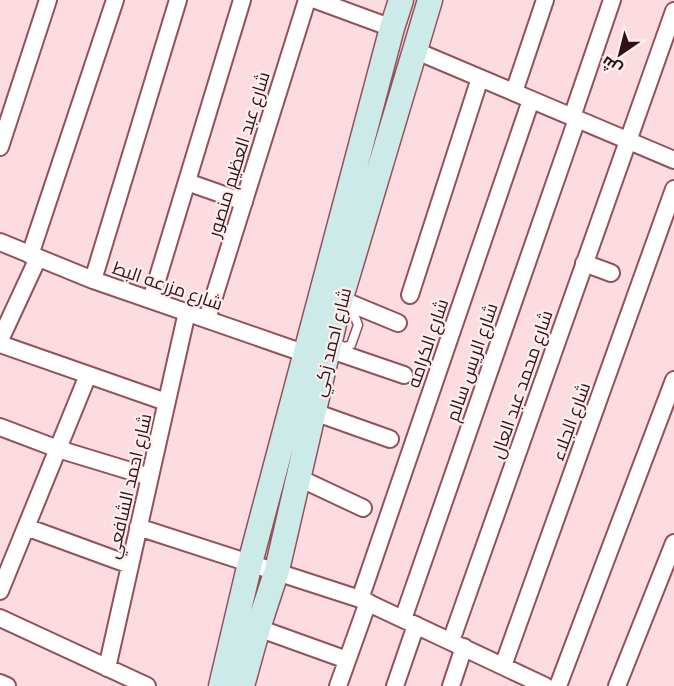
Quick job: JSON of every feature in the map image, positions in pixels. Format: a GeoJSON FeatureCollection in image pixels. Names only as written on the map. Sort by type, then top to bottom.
{"type":"FeatureCollection","features":[{"type":"Feature","properties":{"kind":"street"},"geometry":{"type":"LineString","coordinates":[[0,147],[48,0]]}},
{"type":"Feature","properties":{"kind":"street"},"geometry":{"type":"LineString","coordinates":[[115,0],[34,256],[0,342],[166,402]]}},
{"type":"Feature","properties":{"kind":"street"},"geometry":{"type":"LineString","coordinates":[[93,280],[178,0]]}},
{"type":"Feature","properties":{"kind":"street"},"geometry":{"type":"LineString","coordinates":[[152,300],[242,0]]}},
{"type":"Feature","properties":{"kind":"street","name":"شارع عبد العظيم منصور"},"geometry":{"type":"LineString","coordinates":[[207,319],[307,0]]}},
{"type":"Feature","properties":{"kind":"street"},"geometry":{"type":"LineString","coordinates":[[316,0],[392,28]]}},
{"type":"Feature","properties":{"kind":"street","name":"شارع احمد زكي"},"geometry":{"type":"LineString","coordinates":[[242,686],[277,570],[314,412],[392,28],[401,0]]}},
{"type":"Feature","properties":{"kind":"street","name":"شارع احمد زكي"},"geometry":{"type":"LineString","coordinates":[[221,686],[250,563],[341,308],[430,0]]}},
{"type":"Feature","properties":{"kind":"street"},"geometry":{"type":"LineString","coordinates":[[514,92],[545,0]]}},
{"type":"Feature","properties":{"kind":"street","name":"شارع الريس سالم"},"geometry":{"type":"LineString","coordinates":[[395,686],[409,622],[612,0]]}},
{"type":"Feature","properties":{"kind":"street","name":"شارع محمد عبد العال"},"geometry":{"type":"LineString","coordinates":[[451,686],[457,644],[584,263],[674,11]]}},
{"type":"Feature","properties":{"kind":"street"},"geometry":{"type":"LineString","coordinates":[[414,50],[674,160]]}},
{"type":"Feature","properties":{"kind":"street"},"geometry":{"type":"LineString","coordinates":[[410,295],[480,78]]}},
{"type":"Feature","properties":{"kind":"street","name":"شارع الكرامه"},"geometry":{"type":"LineString","coordinates":[[338,686],[364,600],[531,100]]}},
{"type":"Feature","properties":{"kind":"street"},"geometry":{"type":"LineString","coordinates":[[187,182],[244,201]]}},
{"type":"Feature","properties":{"kind":"street","name":"شارع الجلاء"},"geometry":{"type":"LineString","coordinates":[[511,675],[674,189]]}},
{"type":"Feature","properties":{"kind":"street","name":"شارع مزرعه البط"},"geometry":{"type":"LineString","coordinates":[[0,242],[93,280],[207,319],[325,350],[404,375]]}},
{"type":"Feature","properties":{"kind":"street"},"geometry":{"type":"LineString","coordinates":[[584,263],[611,273]]}},
{"type":"Feature","properties":{"kind":"street"},"geometry":{"type":"LineString","coordinates":[[341,308],[398,323]]}},
{"type":"Feature","properties":{"kind":"street","name":"شارع احمد الشافعي"},"geometry":{"type":"LineString","coordinates":[[107,668],[188,312]]}},
{"type":"Feature","properties":{"kind":"street"},"geometry":{"type":"LineString","coordinates":[[0,591],[88,375]]}},
{"type":"Feature","properties":{"kind":"street"},"geometry":{"type":"LineString","coordinates":[[558,686],[674,380]]}},
{"type":"Feature","properties":{"kind":"street"},"geometry":{"type":"LineString","coordinates":[[314,412],[390,439]]}},
{"type":"Feature","properties":{"kind":"street"},"geometry":{"type":"LineString","coordinates":[[0,426],[58,449],[150,477]]}},
{"type":"Feature","properties":{"kind":"street"},"geometry":{"type":"LineString","coordinates":[[297,477],[363,508]]}},
{"type":"Feature","properties":{"kind":"street"},"geometry":{"type":"LineString","coordinates":[[26,527],[130,565]]}},
{"type":"Feature","properties":{"kind":"street"},"geometry":{"type":"LineString","coordinates":[[138,527],[277,570],[364,600],[457,644],[511,675],[545,686]]}},
{"type":"Feature","properties":{"kind":"street"},"geometry":{"type":"LineString","coordinates":[[617,686],[674,543]]}},
{"type":"Feature","properties":{"kind":"street"},"geometry":{"type":"LineString","coordinates":[[0,618],[147,686]]}},
{"type":"Feature","properties":{"kind":"street"},"geometry":{"type":"LineString","coordinates":[[258,628],[347,660]]}},
{"type":"Feature","properties":{"kind":"street"},"geometry":{"type":"LineString","coordinates":[[0,682],[7,686]]}}]}
